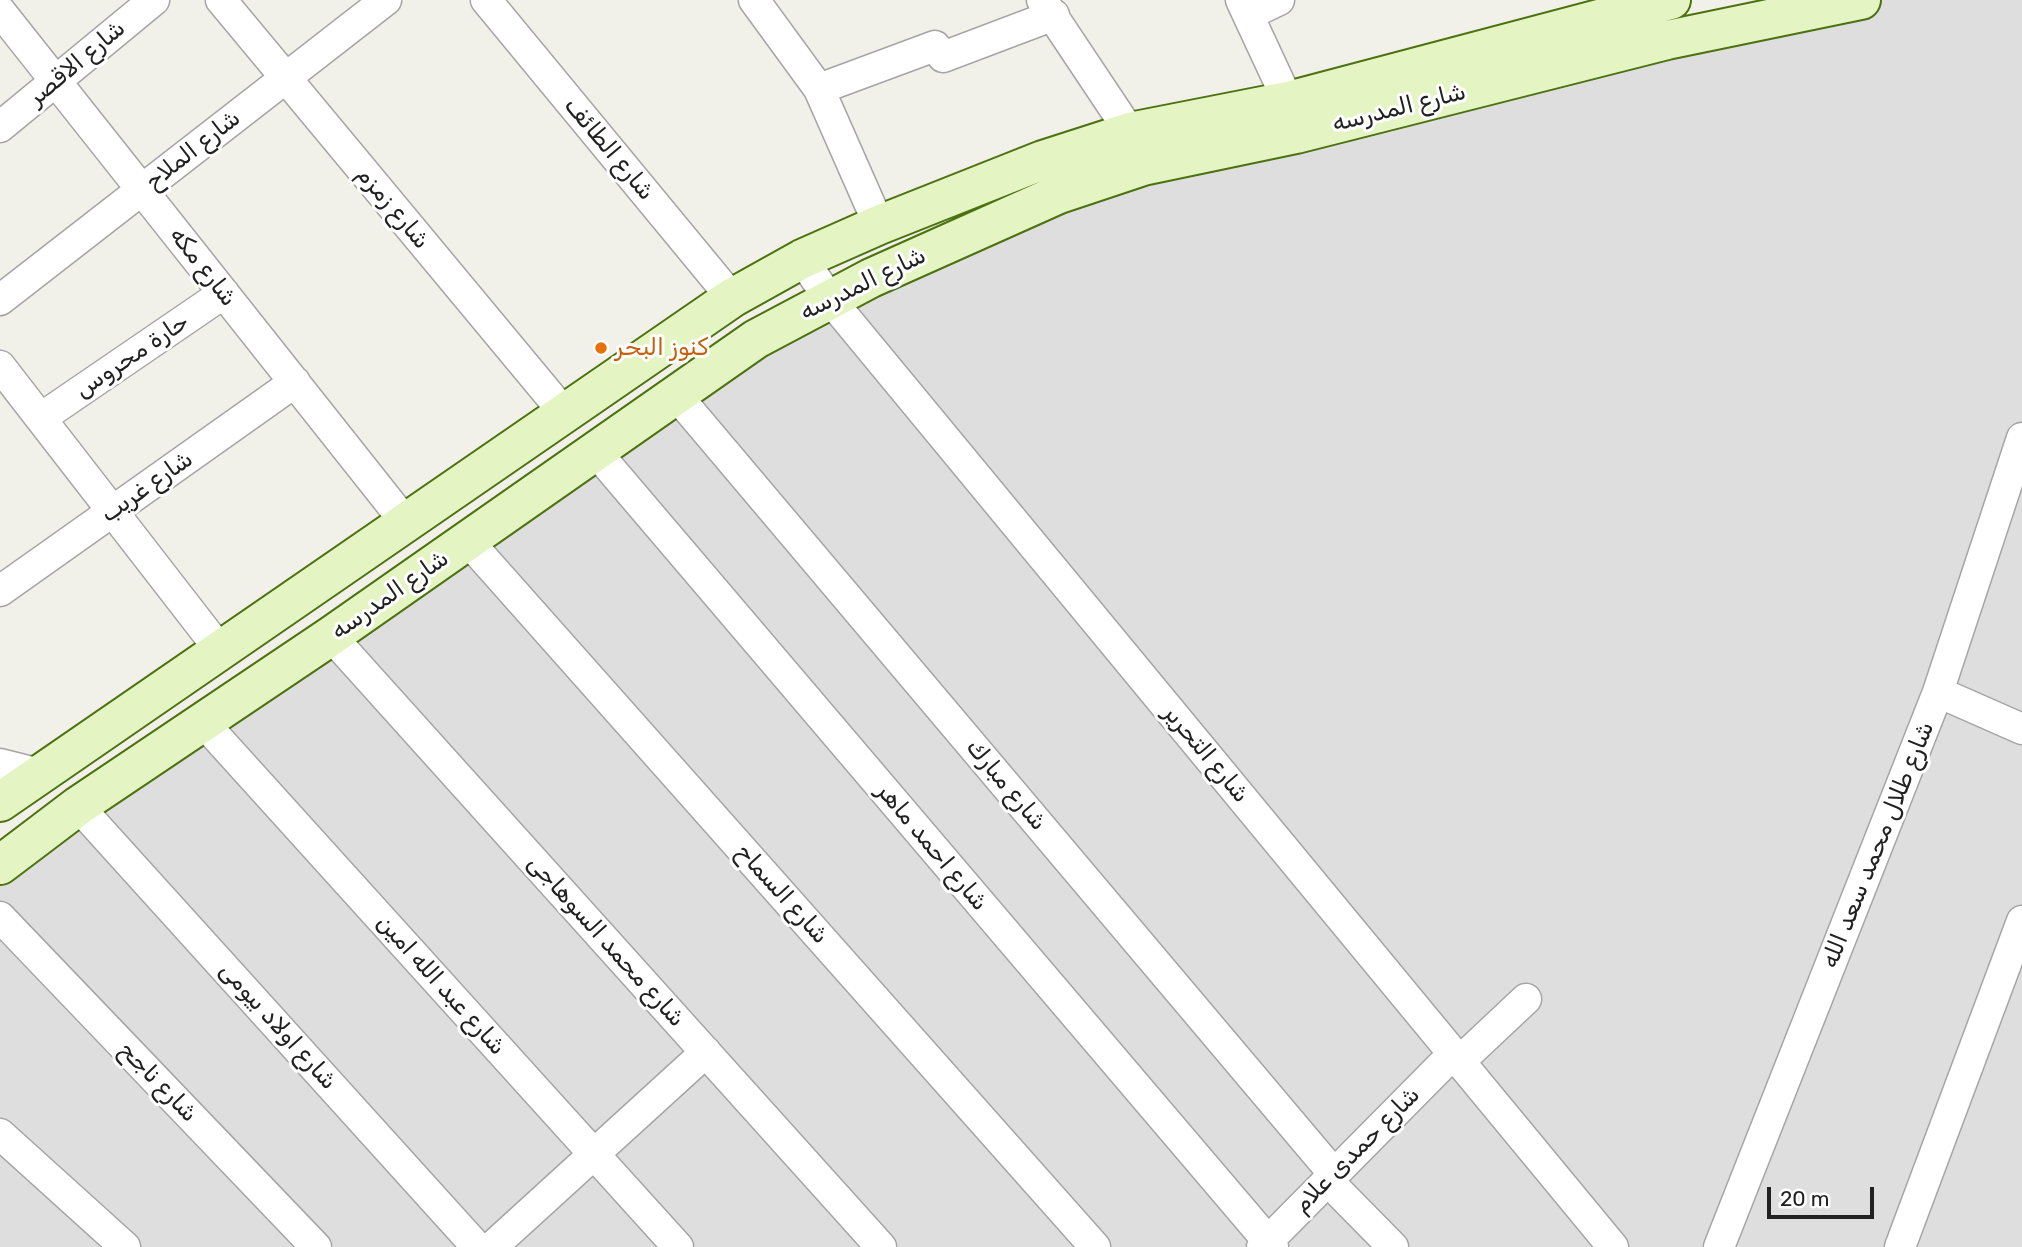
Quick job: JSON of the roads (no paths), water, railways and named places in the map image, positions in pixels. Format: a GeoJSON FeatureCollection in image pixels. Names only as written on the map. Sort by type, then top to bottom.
{"type":"FeatureCollection","features":[{"type":"Feature","properties":{"kind":"main road","name":"شارع المدرسه"},"geometry":{"type":"LineString","coordinates":[[0,802],[566,415],[732,298],[802,259],[879,225],[1043,160],[1296,134],[1667,40],[1861,0]]}},
{"type":"Feature","properties":{"kind":"main road","name":"شارع المدرسه"},"geometry":{"type":"LineString","coordinates":[[0,865],[78,806],[597,453],[756,339],[829,298],[1059,194],[1136,149],[1289,101],[1663,1]]}},
{"type":"Feature","properties":{"kind":"street","name":"شارع الاقصر"},"geometry":{"type":"LineString","coordinates":[[0,127],[154,0]]}},
{"type":"Feature","properties":{"kind":"street","name":"شارع زمزم"},"geometry":{"type":"LineString","coordinates":[[221,0],[566,415]]}},
{"type":"Feature","properties":{"kind":"street","name":"شارع الملاح"},"geometry":{"type":"LineString","coordinates":[[0,300],[386,0]]}},
{"type":"Feature","properties":{"kind":"street","name":"شارع الطائف"},"geometry":{"type":"LineString","coordinates":[[486,0],[732,298]]}},
{"type":"Feature","properties":{"kind":"street"},"geometry":{"type":"LineString","coordinates":[[754,0],[819,89],[879,225]]}},
{"type":"Feature","properties":{"kind":"street"},"geometry":{"type":"LineString","coordinates":[[1279,0],[1245,7],[1289,101]]}},
{"type":"Feature","properties":{"kind":"street"},"geometry":{"type":"LineString","coordinates":[[819,89],[936,46],[943,57],[1048,8],[1136,149]]}},
{"type":"Feature","properties":{"kind":"street","name":"شارع مكه"},"geometry":{"type":"LineString","coordinates":[[0,11],[406,523]]}},
{"type":"Feature","properties":{"kind":"street","name":"شارع التحرير"},"geometry":{"type":"LineString","coordinates":[[802,259],[829,298],[1612,1247]]}},
{"type":"Feature","properties":{"kind":"street","name":"حارة محروس"},"geometry":{"type":"LineString","coordinates":[[41,418],[224,293]]}},
{"type":"Feature","properties":{"kind":"street"},"geometry":{"type":"LineString","coordinates":[[0,366],[220,650]]}},
{"type":"Feature","properties":{"kind":"street","name":"شارع غريب"},"geometry":{"type":"LineString","coordinates":[[0,591],[295,382]]}},
{"type":"Feature","properties":{"kind":"street","name":"شارع مبارك"},"geometry":{"type":"LineString","coordinates":[[677,396],[1331,1177],[1393,1247]]}},
{"type":"Feature","properties":{"kind":"street","name":"شارع طلال محمد سعد الله"},"geometry":{"type":"LineString","coordinates":[[1719,1247],[1938,692],[2022,438]]}},
{"type":"Feature","properties":{"kind":"street","name":"شارع احمد ماهر"},"geometry":{"type":"LineString","coordinates":[[597,453],[1267,1245]]}},
{"type":"Feature","properties":{"kind":"street","name":"شارع السماح"},"geometry":{"type":"LineString","coordinates":[[468,541],[1095,1247]]}},
{"type":"Feature","properties":{"kind":"street","name":"شارع محمد السوهاجى"},"geometry":{"type":"LineString","coordinates":[[331,636],[881,1247]]}},
{"type":"Feature","properties":{"kind":"street"},"geometry":{"type":"LineString","coordinates":[[1938,692],[2022,729]]}},
{"type":"Feature","properties":{"kind":"street","name":"شارع عبد الله امين"},"geometry":{"type":"LineString","coordinates":[[204,722],[678,1247]]}},
{"type":"Feature","properties":{"kind":"street"},"geometry":{"type":"LineString","coordinates":[[0,764],[40,775]]}},
{"type":"Feature","properties":{"kind":"street","name":"شارع اولاد بيومى"},"geometry":{"type":"LineString","coordinates":[[78,806],[477,1247]]}},
{"type":"Feature","properties":{"kind":"street","name":"شارع ناجح"},"geometry":{"type":"LineString","coordinates":[[0,917],[316,1247]]}},
{"type":"Feature","properties":{"kind":"street"},"geometry":{"type":"LineString","coordinates":[[1900,1247],[2022,921]]}},
{"type":"Feature","properties":{"kind":"street","name":"شارع حمدى علام"},"geometry":{"type":"LineString","coordinates":[[1267,1245],[1331,1177],[1457,1057],[1526,999]]}},
{"type":"Feature","properties":{"kind":"street"},"geometry":{"type":"LineString","coordinates":[[492,1247],[706,1052]]}},
{"type":"Feature","properties":{"kind":"street"},"geometry":{"type":"LineString","coordinates":[[0,1134],[125,1247]]}},
{"type":"Feature","properties":{"kind":"place","name":"كنوز البحر"},"geometry":{"type":"Point","coordinates":[601,348]}}]}
